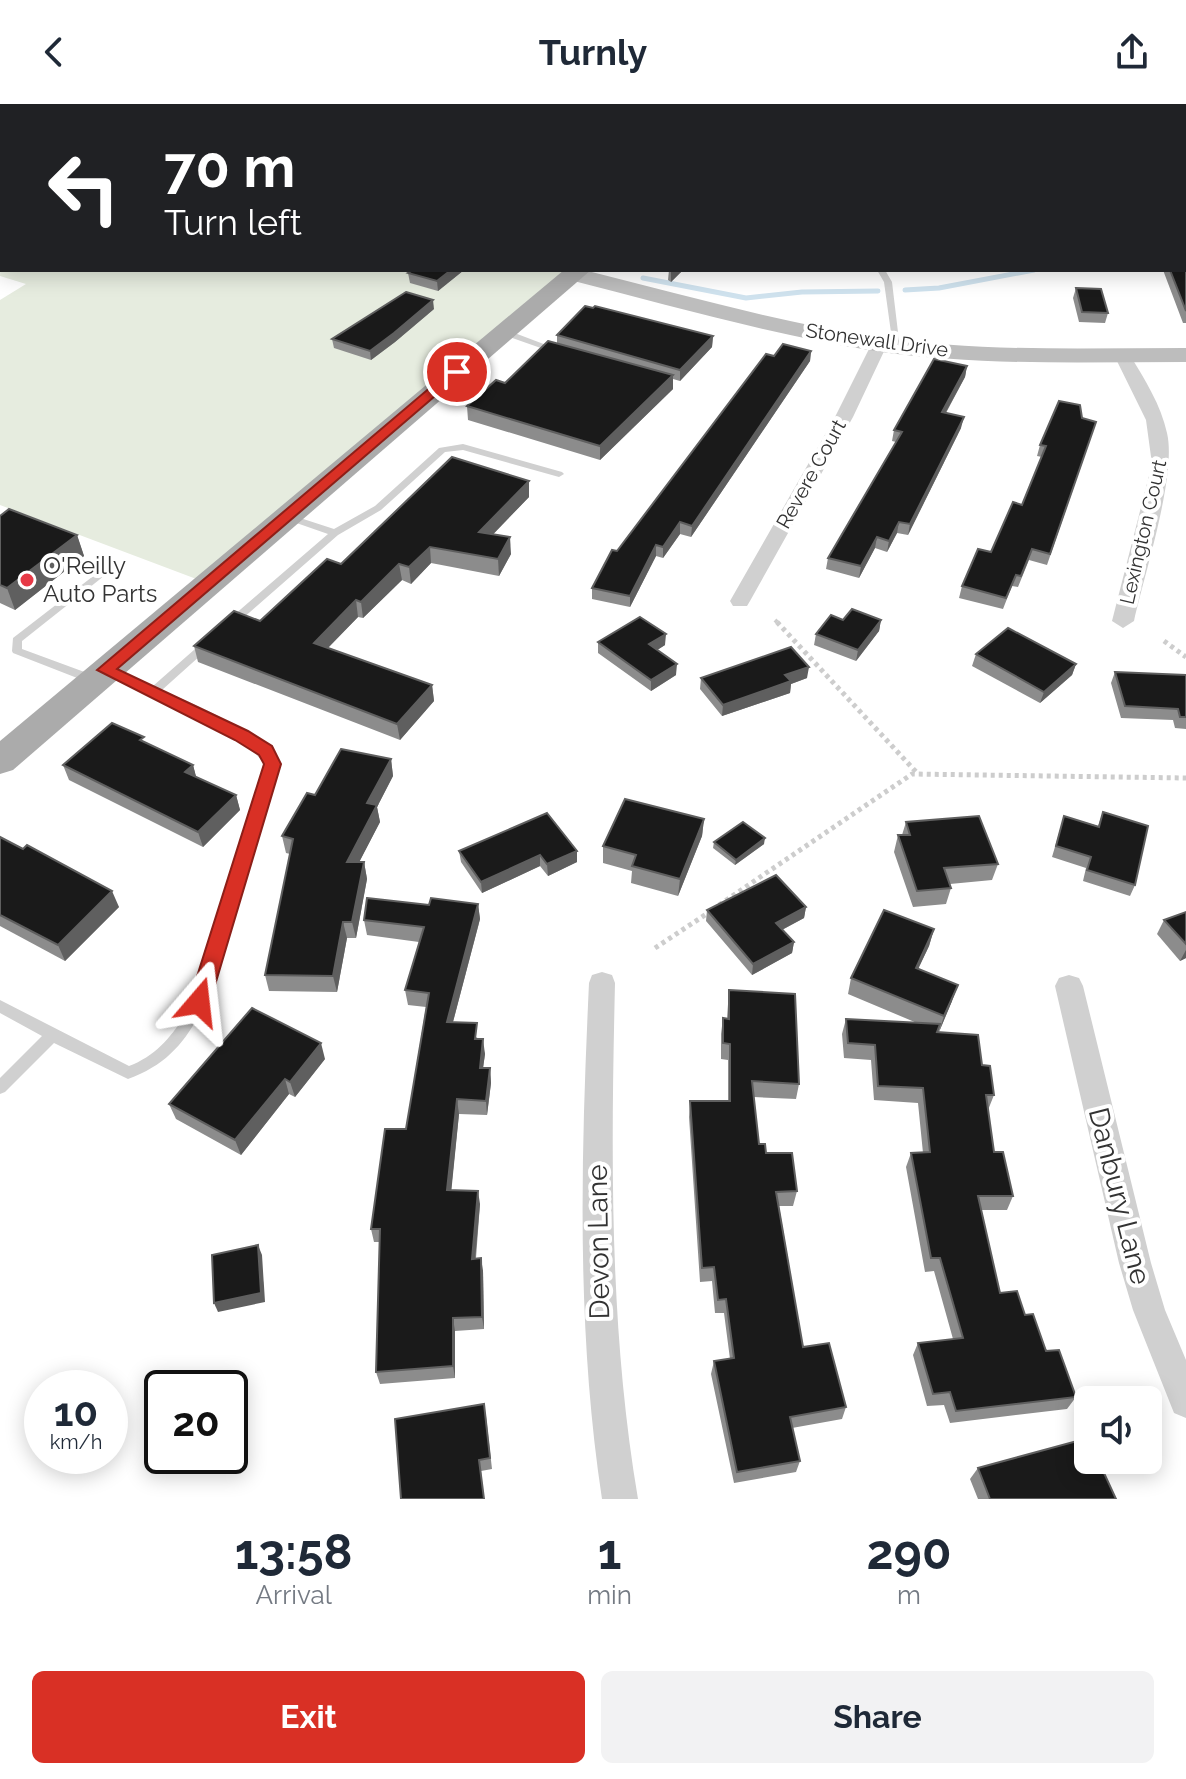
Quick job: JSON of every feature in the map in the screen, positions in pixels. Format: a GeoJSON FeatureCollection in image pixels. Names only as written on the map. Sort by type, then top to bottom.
{"type":"FeatureCollection","features":[{"type":"Feature","properties":{"kind":"main road"},"geometry":{"type":"LineString","coordinates":[[0,761],[285,516],[577,272]]}},
{"type":"Feature","properties":{"kind":"street","name":"Stonewall Drive"},"geometry":{"type":"LineString","coordinates":[[577,272],[756,321],[888,346],[987,353],[1186,355]]}},
{"type":"Feature","properties":{"kind":"street","name":"Revere Court"},"geometry":{"type":"LineString","coordinates":[[740,601],[844,417],[888,346]]}},
{"type":"Feature","properties":{"kind":"street","name":"Lexington Court"},"geometry":{"type":"LineString","coordinates":[[1122,355],[1150,402],[1162,446],[1161,464],[1123,621]]}},
{"type":"Feature","properties":{"kind":"street","name":"Devon Lane"},"geometry":{"type":"LineString","coordinates":[[602,983],[594,1198],[600,1332],[620,1499]]}},
{"type":"Feature","properties":{"kind":"street","name":"Danbury Lane"},"geometry":{"type":"LineString","coordinates":[[1069,986],[1135,1263],[1149,1310],[1186,1401]]}},
{"type":"Feature","properties":{"kind":"lane"},"geometry":{"type":"LineString","coordinates":[[882,272],[888,282],[888,346]]}},
{"type":"Feature","properties":{"kind":"lane"},"geometry":{"type":"LineString","coordinates":[[504,332],[569,355]]}},
{"type":"Feature","properties":{"kind":"lane"},"geometry":{"type":"LineString","coordinates":[[153,692],[335,533],[378,508],[447,447],[463,447],[559,474]]}},
{"type":"Feature","properties":{"kind":"lane"},"geometry":{"type":"LineString","coordinates":[[285,516],[335,533]]}},
{"type":"Feature","properties":{"kind":"lane"},"geometry":{"type":"LineString","coordinates":[[0,1006],[128,1073],[145,1069],[153,1062],[188,1027],[199,1002],[272,764],[265,751],[241,736],[153,692],[17,651],[17,640],[105,570]]}},
{"type":"Feature","properties":{"kind":"lane"},"geometry":{"type":"LineString","coordinates":[[0,1088],[52,1035]]}},
{"type":"Feature","properties":{"kind":"path"},"geometry":{"type":"LineString","coordinates":[[775,620],[919,775]]}},
{"type":"Feature","properties":{"kind":"path"},"geometry":{"type":"LineString","coordinates":[[1164,641],[1186,657]]}},
{"type":"Feature","properties":{"kind":"path"},"geometry":{"type":"LineString","coordinates":[[655,948],[912,774],[1186,778]]}},
{"type":"Feature","properties":{"kind":"shaded area"},"geometry":{"type":"Polygon","coordinates":[[[0,272],[577,272],[207,583],[0,505],[0,300],[26,284],[0,276],[0,272]]]}},
{"type":"Feature","properties":{"kind":"building"},"geometry":{"type":"Polygon","coordinates":[[[410,272],[448,272],[437,281],[410,272]]]}},
{"type":"Feature","properties":{"kind":"building"},"geometry":{"type":"Polygon","coordinates":[[[1171,272],[1186,272],[1186,311],[1171,272]]]}},
{"type":"Feature","properties":{"kind":"building"},"geometry":{"type":"Polygon","coordinates":[[[1076,288],[1101,289],[1108,313],[1082,312],[1076,288]]]}},
{"type":"Feature","properties":{"kind":"building"},"geometry":{"type":"Polygon","coordinates":[[[406,292],[433,300],[370,351],[332,339],[406,292]]]}},
{"type":"Feature","properties":{"kind":"building"},"geometry":{"type":"Polygon","coordinates":[[[585,306],[713,336],[680,370],[557,335],[585,306]]]}},
{"type":"Feature","properties":{"kind":"building"},"geometry":{"type":"Polygon","coordinates":[[[548,341],[673,375],[600,446],[467,406],[496,380],[505,383],[548,341]]]}},
{"type":"Feature","properties":{"kind":"building"},"geometry":{"type":"Polygon","coordinates":[[[783,344],[811,351],[692,526],[680,522],[663,547],[656,545],[630,596],[592,588],[612,550],[617,551],[766,354],[774,356],[783,344]]]}},
{"type":"Feature","properties":{"kind":"building"},"geometry":{"type":"Polygon","coordinates":[[[934,359],[967,366],[942,412],[964,417],[910,524],[899,522],[889,541],[877,537],[861,566],[828,558],[902,432],[894,430],[934,359]]]}},
{"type":"Feature","properties":{"kind":"building"},"geometry":{"type":"Polygon","coordinates":[[[1059,401],[1080,405],[1082,418],[1096,422],[1050,554],[1032,549],[1021,576],[1016,575],[1006,598],[962,586],[978,549],[991,552],[1013,502],[1022,505],[1046,446],[1040,445],[1059,401]]]}},
{"type":"Feature","properties":{"kind":"building"},"geometry":{"type":"Polygon","coordinates":[[[452,457],[529,481],[479,532],[510,537],[498,559],[430,547],[409,567],[399,564],[361,602],[356,600],[314,643],[432,685],[397,724],[194,646],[234,611],[260,621],[327,559],[341,564],[452,457]]]}},
{"type":"Feature","properties":{"kind":"building"},"geometry":{"type":"Polygon","coordinates":[[[9,509],[77,535],[7,588],[0,585],[0,516],[9,509]]]}},
{"type":"Feature","properties":{"kind":"building"},"geometry":{"type":"Polygon","coordinates":[[[852,609],[881,620],[858,650],[816,634],[831,615],[843,620],[852,609]]]}},
{"type":"Feature","properties":{"kind":"building"},"geometry":{"type":"Polygon","coordinates":[[[640,617],[666,634],[649,644],[677,664],[651,680],[598,642],[640,617]]]}},
{"type":"Feature","properties":{"kind":"building"},"geometry":{"type":"Polygon","coordinates":[[[1008,628],[1076,664],[1044,692],[976,654],[1008,628]]]}},
{"type":"Feature","properties":{"kind":"building"},"geometry":{"type":"Polygon","coordinates":[[[791,647],[809,667],[785,675],[791,681],[723,705],[701,678],[791,647]]]}},
{"type":"Feature","properties":{"kind":"building"},"geometry":{"type":"Polygon","coordinates":[[[1115,672],[1186,675],[1186,717],[1180,717],[1178,709],[1125,706],[1115,672]]]}},
{"type":"Feature","properties":{"kind":"building"},"geometry":{"type":"Polygon","coordinates":[[[112,723],[193,765],[185,772],[236,795],[198,832],[63,765],[112,723]]]}},
{"type":"Feature","properties":{"kind":"building"},"geometry":{"type":"Polygon","coordinates":[[[341,749],[391,759],[367,803],[377,805],[347,862],[364,862],[352,922],[343,922],[333,976],[265,975],[293,839],[282,836],[307,793],[315,795],[341,749]]]}},
{"type":"Feature","properties":{"kind":"building"},"geometry":{"type":"Polygon","coordinates":[[[625,799],[704,819],[680,879],[632,866],[636,855],[603,846],[625,799]]]}},
{"type":"Feature","properties":{"kind":"building"},"geometry":{"type":"Polygon","coordinates":[[[1103,812],[1148,826],[1135,885],[1087,870],[1091,857],[1056,846],[1064,816],[1099,827],[1103,812]]]}},
{"type":"Feature","properties":{"kind":"building"},"geometry":{"type":"Polygon","coordinates":[[[547,813],[577,851],[547,864],[540,855],[481,882],[459,851],[547,813]]]}},
{"type":"Feature","properties":{"kind":"building"},"geometry":{"type":"Polygon","coordinates":[[[979,816],[998,864],[944,868],[951,888],[917,891],[898,835],[910,835],[906,822],[979,816]]]}},
{"type":"Feature","properties":{"kind":"building"},"geometry":{"type":"Polygon","coordinates":[[[743,822],[765,838],[736,860],[714,842],[743,822]]]}},
{"type":"Feature","properties":{"kind":"building"},"geometry":{"type":"Polygon","coordinates":[[[0,837],[23,849],[27,845],[112,891],[58,945],[0,915],[0,837]]]}},
{"type":"Feature","properties":{"kind":"building"},"geometry":{"type":"Polygon","coordinates":[[[776,875],[806,907],[776,923],[794,942],[753,964],[707,910],[776,875]]]}},
{"type":"Feature","properties":{"kind":"building"},"geometry":{"type":"Polygon","coordinates":[[[367,898],[429,905],[431,898],[478,904],[447,1022],[477,1023],[475,1039],[483,1039],[480,1068],[490,1068],[486,1101],[457,1099],[447,1190],[478,1191],[472,1259],[481,1258],[482,1317],[453,1318],[453,1366],[376,1372],[380,1229],[371,1229],[385,1129],[406,1129],[429,993],[405,990],[424,927],[364,920],[367,898]]]}},
{"type":"Feature","properties":{"kind":"building"},"geometry":{"type":"Polygon","coordinates":[[[884,910],[934,929],[916,968],[958,985],[944,1016],[851,978],[884,910]]]}},
{"type":"Feature","properties":{"kind":"building"},"geometry":{"type":"Polygon","coordinates":[[[1186,912],[1186,944],[1164,920],[1186,912]]]}},
{"type":"Feature","properties":{"kind":"building"},"geometry":{"type":"Polygon","coordinates":[[[729,990],[795,994],[799,1084],[752,1081],[759,1144],[765,1144],[766,1153],[792,1153],[797,1191],[776,1192],[803,1347],[829,1343],[846,1407],[790,1417],[800,1461],[737,1472],[714,1361],[734,1358],[726,1299],[718,1300],[714,1267],[702,1268],[690,1101],[730,1101],[730,1044],[723,1043],[723,1018],[729,1019],[729,990]]]}},
{"type":"Feature","properties":{"kind":"building"},"geometry":{"type":"Polygon","coordinates":[[[252,1008],[321,1043],[290,1082],[285,1079],[235,1140],[169,1104],[252,1008]]]}},
{"type":"Feature","properties":{"kind":"building"},"geometry":{"type":"Polygon","coordinates":[[[846,1019],[940,1024],[937,1032],[978,1035],[982,1065],[990,1066],[994,1095],[986,1095],[994,1152],[1003,1152],[1013,1196],[978,1196],[1000,1293],[1017,1291],[1025,1315],[1033,1314],[1046,1351],[1059,1350],[1074,1397],[956,1411],[950,1392],[933,1394],[918,1343],[963,1338],[940,1258],[931,1258],[911,1153],[930,1152],[923,1088],[878,1086],[875,1045],[848,1043],[846,1019]]]}},
{"type":"Feature","properties":{"kind":"building"},"geometry":{"type":"Polygon","coordinates":[[[258,1245],[261,1293],[214,1303],[212,1255],[258,1245]]]}},
{"type":"Feature","properties":{"kind":"building"},"geometry":{"type":"Polygon","coordinates":[[[484,1404],[490,1458],[479,1460],[484,1499],[401,1499],[395,1419],[484,1404]]]}},
{"type":"Feature","properties":{"kind":"building"},"geometry":{"type":"Polygon","coordinates":[[[1074,1442],[1074,1474],[1104,1474],[1116,1499],[990,1499],[978,1468],[1074,1442]]]}},
{"type":"Feature","properties":{"kind":"waterway"},"geometry":{"type":"LineString","coordinates":[[905,290],[939,288],[1023,272]]}},
{"type":"Feature","properties":{"kind":"waterway"},"geometry":{"type":"LineString","coordinates":[[643,278],[746,298],[802,292],[878,291]]}},
{"type":"Feature","properties":{"kind":"place","name":"O'Reilly Auto Parts"},"geometry":{"type":"Point","coordinates":[27,580]}},
{"type":"Feature","properties":{"kind":"route"},"geometry":{"type":"LineString","coordinates":[[199,1002],[272,764],[265,751],[241,736],[105,670],[457,372]]}}]}
